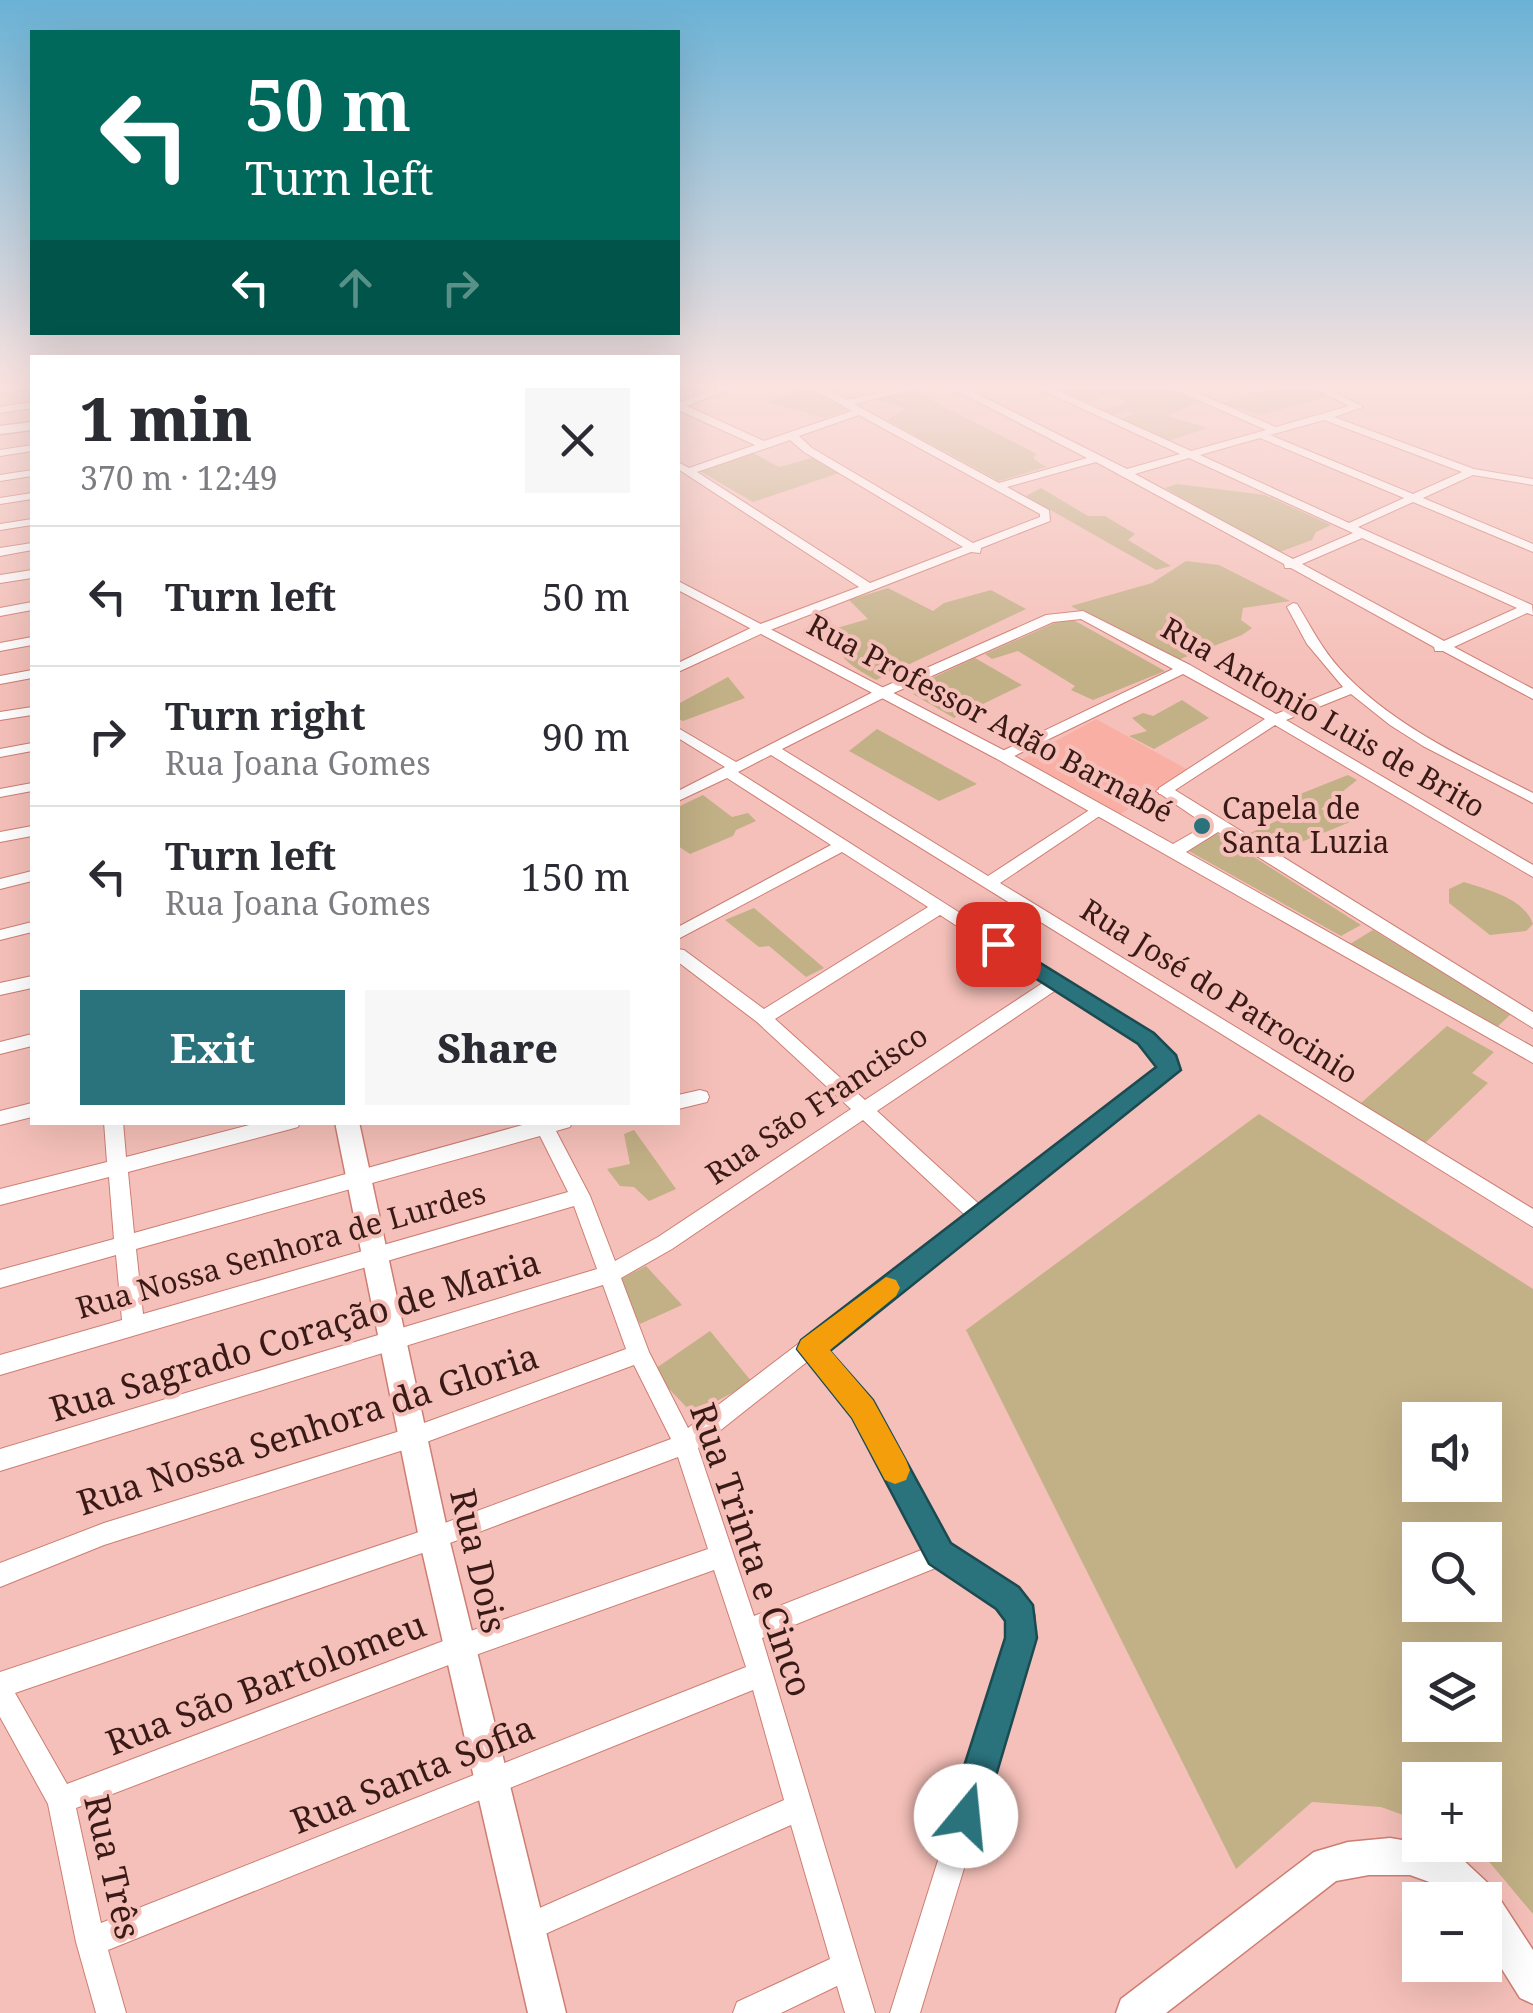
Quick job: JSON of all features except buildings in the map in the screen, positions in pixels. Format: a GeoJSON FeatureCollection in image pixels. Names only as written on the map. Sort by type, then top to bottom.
{"type":"FeatureCollection","features":[{"type":"Feature","properties":{"kind":"main road","name":"Rua Dois"},"geometry":{"type":"LineString","coordinates":[[348,1125],[396,1340],[434,1538],[547,2013]]}},
{"type":"Feature","properties":{"kind":"main road"},"geometry":{"type":"LineString","coordinates":[[1135,2013],[1326,1865],[1364,1854],[1417,1860],[1446,1867],[1461,1882]]}},
{"type":"Feature","properties":{"kind":"main road"},"geometry":{"type":"LineString","coordinates":[[1502,1935],[1533,1984]]}},
{"type":"Feature","properties":{"kind":"street"},"geometry":{"type":"LineString","coordinates":[[701,478],[868,588]]}},
{"type":"Feature","properties":{"kind":"street"},"geometry":{"type":"LineString","coordinates":[[855,478],[976,550]]}},
{"type":"Feature","properties":{"kind":"street"},"geometry":{"type":"LineString","coordinates":[[680,667],[760,629],[976,550],[1046,520],[1045,512],[983,478]]}},
{"type":"Feature","properties":{"kind":"street"},"geometry":{"type":"LineString","coordinates":[[998,486],[1027,478]]}},
{"type":"Feature","properties":{"kind":"street"},"geometry":{"type":"LineString","coordinates":[[1135,478],[1440,648],[1533,695]]}},
{"type":"Feature","properties":{"kind":"street"},"geometry":{"type":"LineString","coordinates":[[1238,478],[1530,609]]}},
{"type":"Feature","properties":{"kind":"street"},"geometry":{"type":"LineString","coordinates":[[1361,478],[1533,548]]}},
{"type":"Feature","properties":{"kind":"street"},"geometry":{"type":"LineString","coordinates":[[1348,527],[1458,478]]}},
{"type":"Feature","properties":{"kind":"street"},"geometry":{"type":"LineString","coordinates":[[1508,478],[1533,482]]}},
{"type":"Feature","properties":{"kind":"street"},"geometry":{"type":"LineString","coordinates":[[0,501],[30,496]]}},
{"type":"Feature","properties":{"kind":"street"},"geometry":{"type":"LineString","coordinates":[[0,527],[30,522]]}},
{"type":"Feature","properties":{"kind":"street"},"geometry":{"type":"LineString","coordinates":[[1289,565],[1363,533]]}},
{"type":"Feature","properties":{"kind":"street"},"geometry":{"type":"LineString","coordinates":[[0,552],[30,547]]}},
{"type":"Feature","properties":{"kind":"street"},"geometry":{"type":"LineString","coordinates":[[0,580],[30,574]]}},
{"type":"Feature","properties":{"kind":"street","name":"Rua Professor Adão Barnabé"},"geometry":{"type":"LineString","coordinates":[[680,586],[1003,756],[1533,1056]]}},
{"type":"Feature","properties":{"kind":"street"},"geometry":{"type":"LineString","coordinates":[[0,612],[30,606]]}},
{"type":"Feature","properties":{"kind":"street"},"geometry":{"type":"LineString","coordinates":[[1293,608],[1306,638],[1348,690],[1533,799]]}},
{"type":"Feature","properties":{"kind":"street"},"geometry":{"type":"LineString","coordinates":[[1440,648],[1530,609]]}},
{"type":"Feature","properties":{"kind":"street","name":"Rua Antonio Luis de Brito"},"geometry":{"type":"LineString","coordinates":[[884,692],[1050,618],[1083,615],[1185,668],[1533,872]]}},
{"type":"Feature","properties":{"kind":"street"},"geometry":{"type":"LineString","coordinates":[[0,647],[30,641]]}},
{"type":"Feature","properties":{"kind":"street"},"geometry":{"type":"LineString","coordinates":[[1003,756],[1185,668]]}},
{"type":"Feature","properties":{"kind":"street"},"geometry":{"type":"LineString","coordinates":[[0,680],[30,674]]}},
{"type":"Feature","properties":{"kind":"street"},"geometry":{"type":"LineString","coordinates":[[1348,690],[1274,719],[1164,791],[1526,1017],[1498,1036]]}},
{"type":"Feature","properties":{"kind":"street"},"geometry":{"type":"LineString","coordinates":[[680,796],[884,692]]}},
{"type":"Feature","properties":{"kind":"street"},"geometry":{"type":"LineString","coordinates":[[0,716],[30,711]]}},
{"type":"Feature","properties":{"kind":"street"},"geometry":{"type":"LineString","coordinates":[[0,1688],[434,1538],[685,1444],[1169,1070],[1168,1061],[1146,1038],[842,846],[680,733]]}},
{"type":"Feature","properties":{"kind":"street"},"geometry":{"type":"LineString","coordinates":[[0,753],[30,747]]}},
{"type":"Feature","properties":{"kind":"street","name":"Rua José do Patrocinio"},"geometry":{"type":"LineString","coordinates":[[773,750],[1533,1220]]}},
{"type":"Feature","properties":{"kind":"street"},"geometry":{"type":"LineString","coordinates":[[0,793],[30,787]]}},
{"type":"Feature","properties":{"kind":"street"},"geometry":{"type":"LineString","coordinates":[[990,882],[1098,810]]}},
{"type":"Feature","properties":{"kind":"street"},"geometry":{"type":"LineString","coordinates":[[1173,852],[1219,824]]}},
{"type":"Feature","properties":{"kind":"street"},"geometry":{"type":"LineString","coordinates":[[0,837],[30,831]]}},
{"type":"Feature","properties":{"kind":"street"},"geometry":{"type":"LineString","coordinates":[[680,933],[842,846]]}},
{"type":"Feature","properties":{"kind":"street"},"geometry":{"type":"LineString","coordinates":[[0,884],[30,876]]}},
{"type":"Feature","properties":{"kind":"street"},"geometry":{"type":"LineString","coordinates":[[763,1018],[941,907]]}},
{"type":"Feature","properties":{"kind":"street"},"geometry":{"type":"LineString","coordinates":[[1338,944],[1374,924]]}},
{"type":"Feature","properties":{"kind":"street"},"geometry":{"type":"LineString","coordinates":[[0,935],[30,928]]}},
{"type":"Feature","properties":{"kind":"street"},"geometry":{"type":"LineString","coordinates":[[680,956],[763,1018],[978,1215]]}},
{"type":"Feature","properties":{"kind":"street"},"geometry":{"type":"LineString","coordinates":[[0,989],[30,982]]}},
{"type":"Feature","properties":{"kind":"street","name":"Rua São Francisco"},"geometry":{"type":"LineString","coordinates":[[609,1274],[665,1244],[1056,982]]}},
{"type":"Feature","properties":{"kind":"street"},"geometry":{"type":"LineString","coordinates":[[0,1048],[30,1040]]}},
{"type":"Feature","properties":{"kind":"street"},"geometry":{"type":"LineString","coordinates":[[680,1102],[700,1098]]}},
{"type":"Feature","properties":{"kind":"street"},"geometry":{"type":"LineString","coordinates":[[0,1118],[30,1110]]}},
{"type":"Feature","properties":{"kind":"street"},"geometry":{"type":"LineString","coordinates":[[113,1125],[133,1324]]}},
{"type":"Feature","properties":{"kind":"street"},"geometry":{"type":"LineString","coordinates":[[0,1197],[279,1125]]}},
{"type":"Feature","properties":{"kind":"street"},"geometry":{"type":"LineString","coordinates":[[0,1279],[547,1125]]}},
{"type":"Feature","properties":{"kind":"street","name":"Rua Trinta e Cinco"},"geometry":{"type":"LineString","coordinates":[[550,1125],[639,1354],[685,1444],[748,1631],[860,2013]]}},
{"type":"Feature","properties":{"kind":"street","name":"Rua Nossa Senhora de Lurdes"},"geometry":{"type":"LineString","coordinates":[[0,1366],[580,1196]]}},
{"type":"Feature","properties":{"kind":"street","name":"Rua Sagrado Coração de Maria"},"geometry":{"type":"LineString","coordinates":[[0,1460],[609,1274]]}},
{"type":"Feature","properties":{"kind":"street"},"geometry":{"type":"LineString","coordinates":[[811,1349],[862,1409],[940,1554],[1008,1598],[1022,1616],[1021,1638],[905,2013]]}},
{"type":"Feature","properties":{"kind":"street","name":"Rua Nossa Senhora da Gloria"},"geometry":{"type":"LineString","coordinates":[[0,1574],[104,1534],[413,1437],[639,1354]]}},
{"type":"Feature","properties":{"kind":"street"},"geometry":{"type":"LineString","coordinates":[[748,1631],[940,1554]]}},
{"type":"Feature","properties":{"kind":"street","name":"Rua São Bartolomeu"},"geometry":{"type":"LineString","coordinates":[[61,1800],[459,1648],[722,1555]]}},
{"type":"Feature","properties":{"kind":"street","name":"Rua Santa Sofia"},"geometry":{"type":"LineString","coordinates":[[90,1942],[495,1784],[761,1674]]}},
{"type":"Feature","properties":{"kind":"street","name":"Rua Três"},"geometry":{"type":"LineString","coordinates":[[0,1688],[61,1800],[90,1942],[111,2013]]}},
{"type":"Feature","properties":{"kind":"street"},"geometry":{"type":"LineString","coordinates":[[527,1928],[797,1808]]}},
{"type":"Feature","properties":{"kind":"street"},"geometry":{"type":"LineString","coordinates":[[748,2013],[844,1968]]}},
{"type":"Feature","properties":{"kind":"shaded area"},"geometry":{"type":"Polygon","coordinates":[[[712,478],[824,478],[753,502],[712,478]]]}},
{"type":"Feature","properties":{"kind":"shaded area"},"geometry":{"type":"Polygon","coordinates":[[[1177,484],[1265,495],[1331,525],[1316,532],[1312,540],[1277,553],[1165,488],[1177,484]]]}},
{"type":"Feature","properties":{"kind":"shaded area"},"geometry":{"type":"Polygon","coordinates":[[[1041,488],[1088,516],[1105,516],[1135,534],[1128,540],[1171,566],[1156,570],[1026,496],[1041,488]]]}},
{"type":"Feature","properties":{"kind":"shaded area"},"geometry":{"type":"Polygon","coordinates":[[[1186,561],[1219,565],[1290,601],[1243,608],[1241,620],[1252,628],[1170,663],[1071,606],[1152,583],[1186,561]]]}},
{"type":"Feature","properties":{"kind":"shaded area"},"geometry":{"type":"Polygon","coordinates":[[[888,588],[933,611],[944,603],[991,590],[1026,609],[876,680],[841,654],[837,628],[868,619],[849,600],[888,588]]]}},
{"type":"Feature","properties":{"kind":"shaded area"},"geometry":{"type":"Polygon","coordinates":[[[1068,617],[1165,671],[1093,700],[1071,690],[1075,686],[1018,651],[992,659],[985,654],[1068,617]]]}},
{"type":"Feature","properties":{"kind":"shaded area"},"geometry":{"type":"Polygon","coordinates":[[[975,658],[1022,685],[954,718],[906,690],[975,658]]]}},
{"type":"Feature","properties":{"kind":"shaded area"},"geometry":{"type":"Polygon","coordinates":[[[728,677],[745,698],[683,721],[680,703],[728,677]]]}},
{"type":"Feature","properties":{"kind":"shaded area"},"geometry":{"type":"Polygon","coordinates":[[[1182,700],[1209,718],[1154,749],[1129,736],[1147,731],[1132,718],[1143,713],[1153,716],[1182,700]]]}},
{"type":"Feature","properties":{"kind":"shaded area"},"geometry":{"type":"Polygon","coordinates":[[[1096,719],[1190,771],[1119,815],[1019,761],[1096,719]]]}},
{"type":"Feature","properties":{"kind":"shaded area"},"geometry":{"type":"Polygon","coordinates":[[[877,729],[977,784],[939,801],[849,751],[877,729]]]}},
{"type":"Feature","properties":{"kind":"shaded area"},"geometry":{"type":"Polygon","coordinates":[[[1348,775],[1357,780],[1321,809],[1350,822],[1277,852],[1248,834],[1285,817],[1270,806],[1348,775]]]}},
{"type":"Feature","properties":{"kind":"shaded area"},"geometry":{"type":"Polygon","coordinates":[[[703,795],[732,817],[748,813],[756,821],[736,830],[733,836],[690,854],[680,847],[680,806],[703,795]]]}},
{"type":"Feature","properties":{"kind":"shaded area"},"geometry":{"type":"Polygon","coordinates":[[[1216,833],[1361,925],[1341,936],[1187,850],[1216,833]]]}},
{"type":"Feature","properties":{"kind":"shaded area"},"geometry":{"type":"Polygon","coordinates":[[[1464,882],[1514,901],[1533,924],[1526,931],[1490,935],[1449,903],[1449,889],[1464,882]]]}},
{"type":"Feature","properties":{"kind":"shaded area"},"geometry":{"type":"Polygon","coordinates":[[[754,908],[824,968],[806,977],[769,946],[759,947],[725,920],[754,908]]]}},
{"type":"Feature","properties":{"kind":"shaded area"},"geometry":{"type":"Polygon","coordinates":[[[1373,930],[1511,1014],[1497,1027],[1350,944],[1373,930]]]}},
{"type":"Feature","properties":{"kind":"shaded area"},"geometry":{"type":"Polygon","coordinates":[[[1447,1026],[1494,1052],[1472,1073],[1488,1083],[1424,1144],[1360,1104],[1447,1026]]]}},
{"type":"Feature","properties":{"kind":"shaded area"},"geometry":{"type":"Polygon","coordinates":[[[1259,1114],[1533,1289],[1533,1914],[1489,1862],[1502,1862],[1502,1762],[1402,1762],[1402,1815],[1381,1807],[1312,1802],[1236,1869],[966,1330],[1259,1114]]]}},
{"type":"Feature","properties":{"kind":"shaded area"},"geometry":{"type":"Polygon","coordinates":[[[634,1130],[676,1189],[649,1201],[634,1187],[620,1186],[607,1169],[630,1164],[624,1134],[634,1130]]]}},
{"type":"Feature","properties":{"kind":"shaded area"},"geometry":{"type":"Polygon","coordinates":[[[646,1266],[682,1305],[640,1324],[617,1281],[646,1266]]]}},
{"type":"Feature","properties":{"kind":"shaded area"},"geometry":{"type":"Polygon","coordinates":[[[710,1331],[752,1382],[693,1414],[652,1371],[710,1331]]]}},
{"type":"Feature","properties":{"kind":"slow traffic"},"geometry":{"type":"LineString","coordinates":[[886,1288],[811,1349],[862,1409],[895,1470]]}},
{"type":"Feature","properties":{"kind":"place","name":"Capela de Santa Luzia"},"geometry":{"type":"Point","coordinates":[1202,826]}},
{"type":"Feature","properties":{"kind":"route"},"geometry":{"type":"LineString","coordinates":[[966,1816],[1021,1638],[1022,1616],[1008,1598],[940,1554],[862,1409],[811,1349],[978,1215],[1169,1070],[1168,1061],[1146,1038],[998,944]]}}]}
